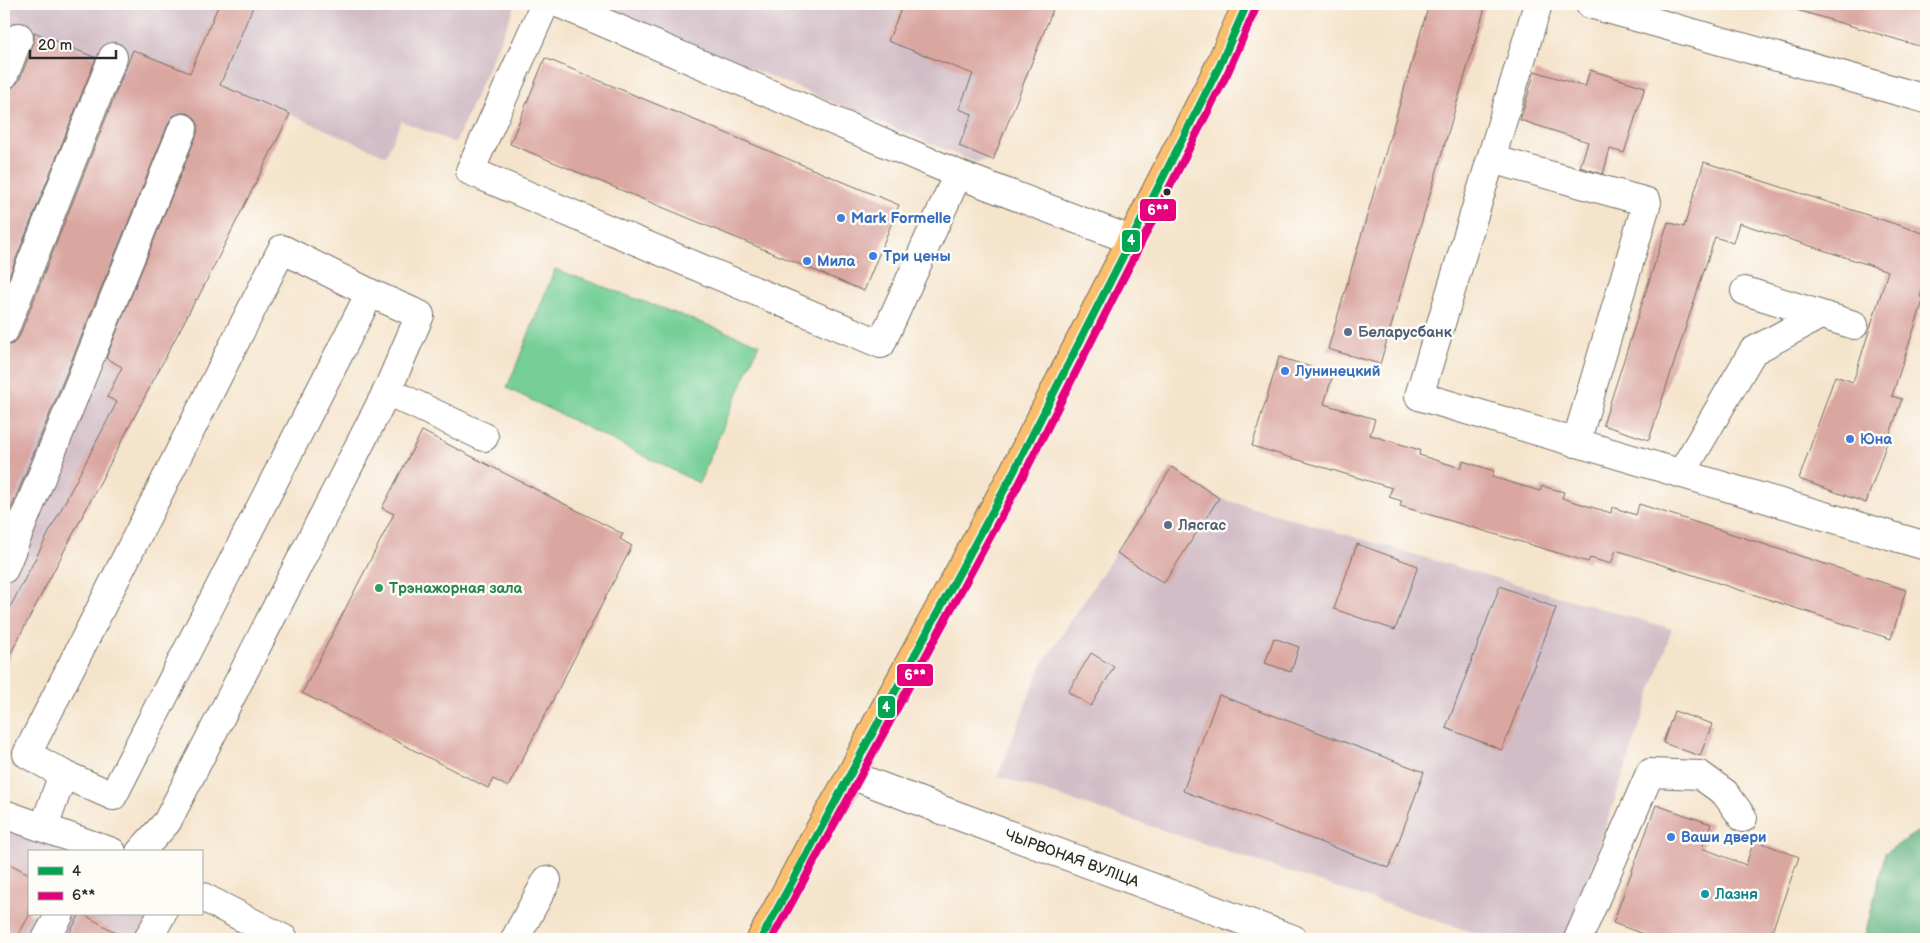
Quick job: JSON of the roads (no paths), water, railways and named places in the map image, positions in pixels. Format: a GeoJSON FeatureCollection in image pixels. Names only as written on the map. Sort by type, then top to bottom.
{"type":"FeatureCollection","features":[{"type":"Feature","properties":{"kind":"main road"},"geometry":{"type":"LineString","coordinates":[[761,939],[812,841],[851,775],[878,721],[1010,479],[1219,67],[1247,4]]}},
{"type":"Feature","properties":{"kind":"street"},"geometry":{"type":"LineString","coordinates":[[545,4],[470,171],[881,344],[958,174]]}},
{"type":"Feature","properties":{"kind":"street"},"geometry":{"type":"LineString","coordinates":[[560,4],[958,174],[1131,240]]}},
{"type":"Feature","properties":{"kind":"street"},"geometry":{"type":"LineString","coordinates":[[1538,4],[1418,396],[1926,546]]}},
{"type":"Feature","properties":{"kind":"street"},"geometry":{"type":"LineString","coordinates":[[1590,4],[1926,99]]}},
{"type":"Feature","properties":{"kind":"street"},"geometry":{"type":"LineString","coordinates":[[4,75],[19,37]]}},
{"type":"Feature","properties":{"kind":"street"},"geometry":{"type":"LineString","coordinates":[[4,331],[113,57]]}},
{"type":"Feature","properties":{"kind":"street"},"geometry":{"type":"LineString","coordinates":[[4,569],[183,128]]}},
{"type":"Feature","properties":{"kind":"street"},"geometry":{"type":"LineString","coordinates":[[1491,159],[1647,202],[1576,443]]}},
{"type":"Feature","properties":{"kind":"street"},"geometry":{"type":"LineString","coordinates":[[142,850],[167,822],[387,391],[420,315],[370,293],[282,249],[27,754],[63,774],[113,796],[370,293]]}},
{"type":"Feature","properties":{"kind":"street"},"geometry":{"type":"LineString","coordinates":[[1745,291],[1854,325]]}},
{"type":"Feature","properties":{"kind":"street"},"geometry":{"type":"LineString","coordinates":[[1681,474],[1753,351],[1820,315]]}},
{"type":"Feature","properties":{"kind":"street"},"geometry":{"type":"LineString","coordinates":[[387,391],[484,436]]}},
{"type":"Feature","properties":{"kind":"street"},"geometry":{"type":"LineString","coordinates":[[1578,939],[1650,773],[1700,775],[1725,793],[1743,818]]}},
{"type":"Feature","properties":{"kind":"street"},"geometry":{"type":"LineString","coordinates":[[44,827],[63,774]]}},
{"type":"Feature","properties":{"kind":"street","name":"ЧЫРВОНАЯ ВУЛІЦА"},"geometry":{"type":"LineString","coordinates":[[851,775],[1293,939]]}},
{"type":"Feature","properties":{"kind":"street"},"geometry":{"type":"LineString","coordinates":[[4,815],[44,827],[101,850]]}},
{"type":"Feature","properties":{"kind":"street"},"geometry":{"type":"LineString","coordinates":[[515,939],[547,880]]}},
{"type":"Feature","properties":{"kind":"street"},"geometry":{"type":"LineString","coordinates":[[202,897],[284,939]]}},
{"type":"Feature","properties":{"kind":"street"},"geometry":{"type":"LineString","coordinates":[[46,939],[59,916]]}},
{"type":"Feature","properties":{"kind":"street"},"geometry":{"type":"LineString","coordinates":[[148,939],[161,916]]}},
{"type":"Feature","properties":{"kind":"place","name":"Mark Formelle"},"geometry":{"type":"Point","coordinates":[841,218]}},
{"type":"Feature","properties":{"kind":"place","name":"Три цены"},"geometry":{"type":"Point","coordinates":[873,256]}},
{"type":"Feature","properties":{"kind":"place","name":"Мила"},"geometry":{"type":"Point","coordinates":[807,261]}},
{"type":"Feature","properties":{"kind":"place","name":"Беларусбанк"},"geometry":{"type":"Point","coordinates":[1348,332]}},
{"type":"Feature","properties":{"kind":"place","name":"Лунинецкий"},"geometry":{"type":"Point","coordinates":[1285,371]}},
{"type":"Feature","properties":{"kind":"place","name":"Юна"},"geometry":{"type":"Point","coordinates":[1850,439]}},
{"type":"Feature","properties":{"kind":"place","name":"Лясгас"},"geometry":{"type":"Point","coordinates":[1168,525]}},
{"type":"Feature","properties":{"kind":"place","name":"Трэнажорная зала"},"geometry":{"type":"Point","coordinates":[379,588]}},
{"type":"Feature","properties":{"kind":"place","name":"Ваши двери"},"geometry":{"type":"Point","coordinates":[1671,837]}},
{"type":"Feature","properties":{"kind":"place","name":"Лазня"},"geometry":{"type":"Point","coordinates":[1705,894]}}]}
